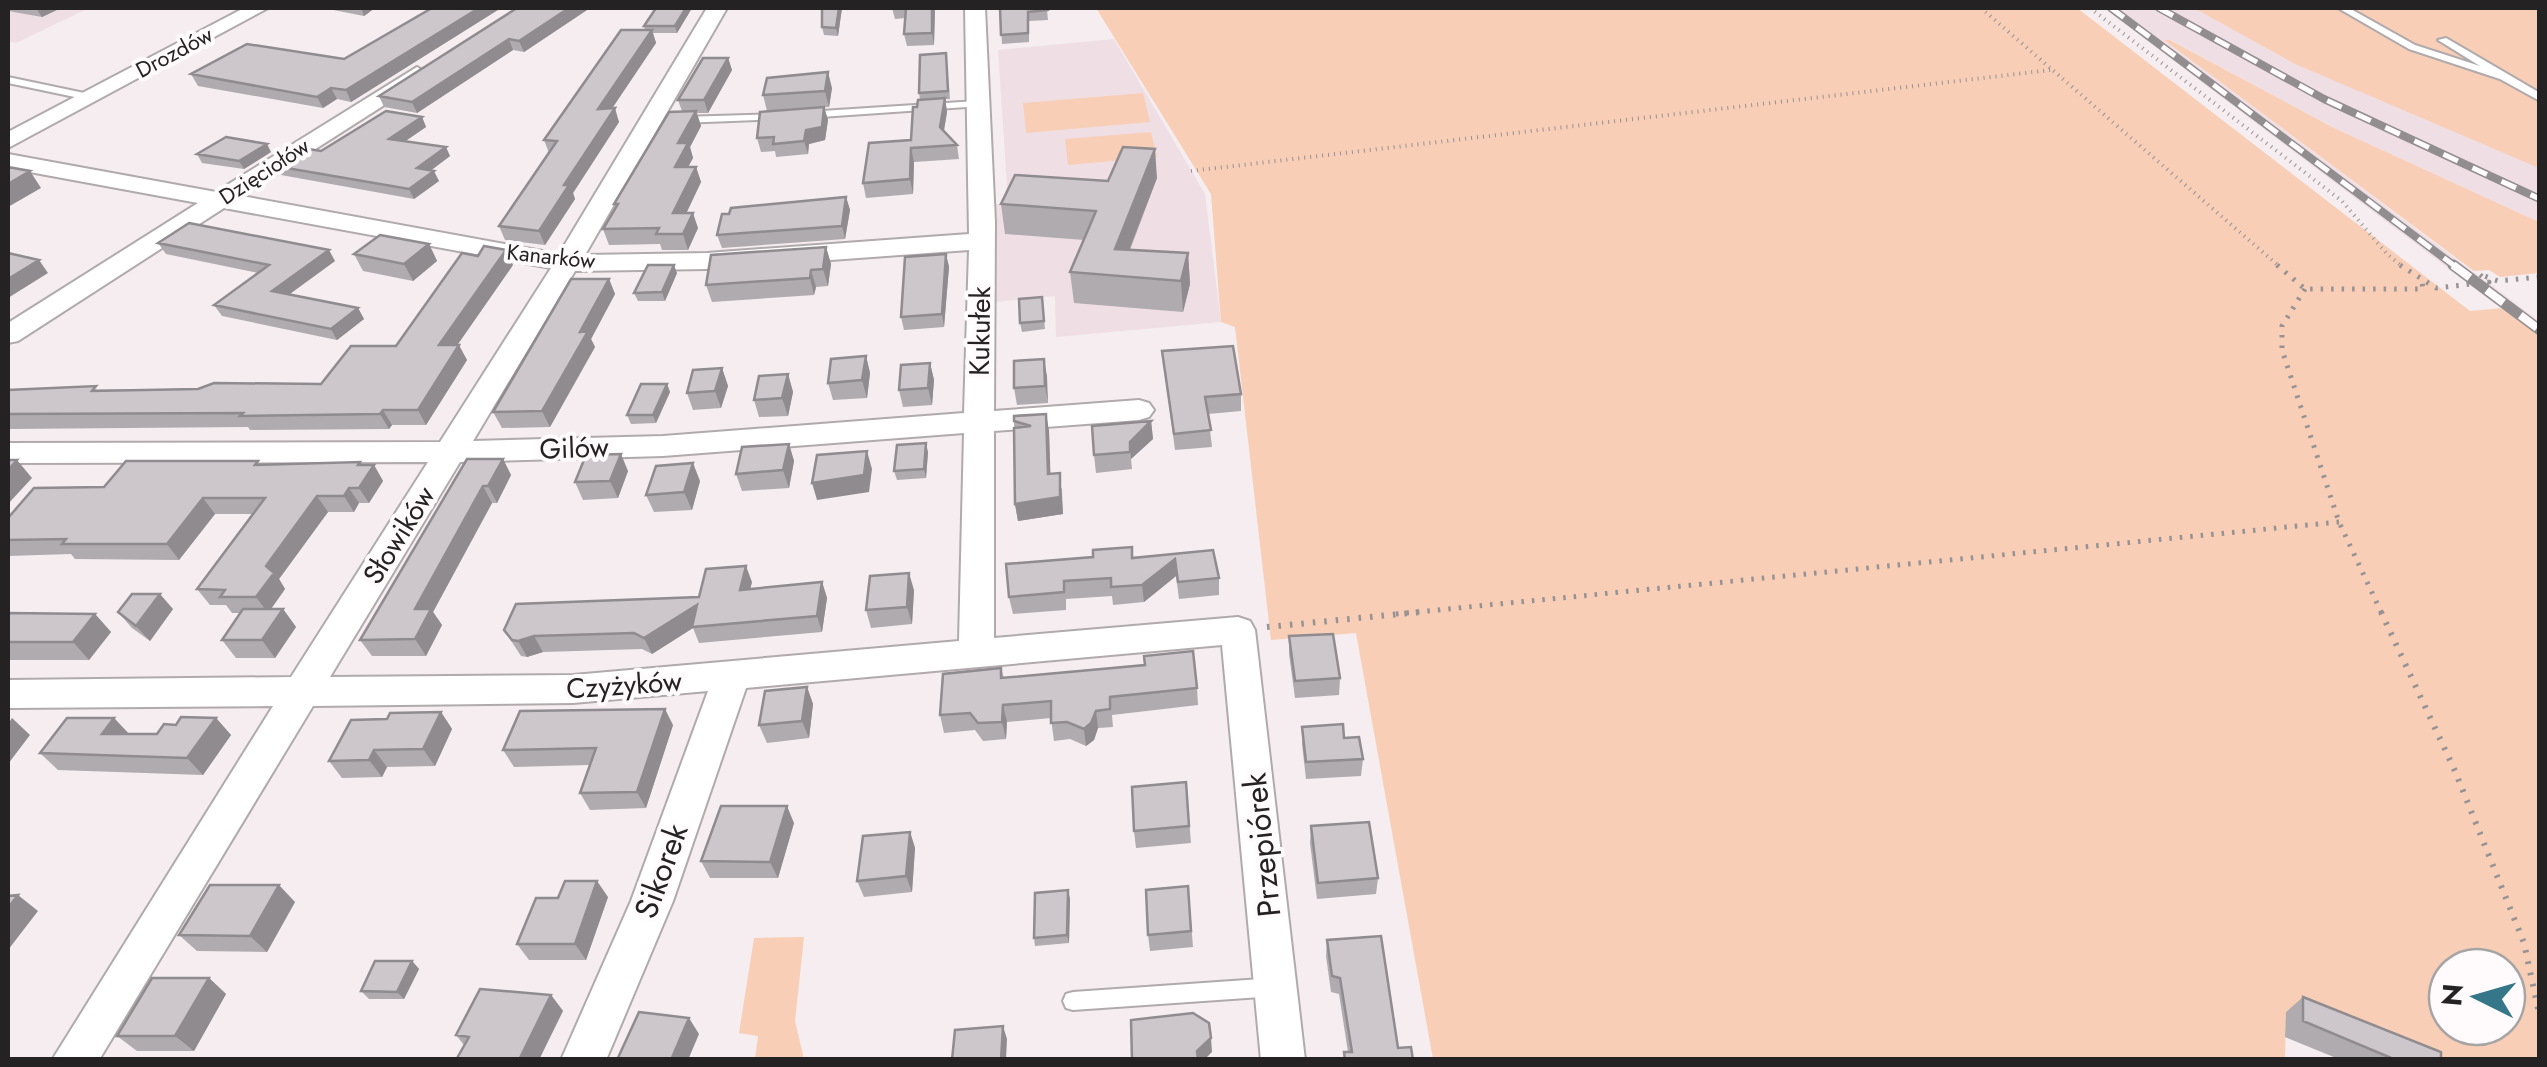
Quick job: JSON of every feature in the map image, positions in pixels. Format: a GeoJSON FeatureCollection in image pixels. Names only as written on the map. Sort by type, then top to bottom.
{"type":"FeatureCollection","features":[{"type":"Feature","properties":{"kind":"street","name":"Drozdów"},"geometry":{"type":"LineString","coordinates":[[8,140],[258,8]]}},
{"type":"Feature","properties":{"kind":"street","name":"Słowików"},"geometry":{"type":"LineString","coordinates":[[74,1060],[567,262],[717,8]]}},
{"type":"Feature","properties":{"kind":"street","name":"Kukułek"},"geometry":{"type":"LineString","coordinates":[[975,8],[982,242],[976,654]]}},
{"type":"Feature","properties":{"kind":"street","name":"Dzięciołów"},"geometry":{"type":"LineString","coordinates":[[8,335],[438,60]]}},
{"type":"Feature","properties":{"kind":"street","name":"Kanarków"},"geometry":{"type":"LineString","coordinates":[[8,161],[567,262],[707,261],[982,242]]}},
{"type":"Feature","properties":{"kind":"street","name":"Gilów"},"geometry":{"type":"LineString","coordinates":[[8,453],[450,452],[663,446],[1139,410]]}},
{"type":"Feature","properties":{"kind":"street","name":"Czyżyków"},"geometry":{"type":"LineString","coordinates":[[8,694],[573,690],[1238,630]]}},
{"type":"Feature","properties":{"kind":"street","name":"Przepiórek"},"geometry":{"type":"LineString","coordinates":[[1238,630],[1284,1060]]}},
{"type":"Feature","properties":{"kind":"street","name":"Sikorek"},"geometry":{"type":"LineString","coordinates":[[583,1060],[652,901],[731,678]]}},
{"type":"Feature","properties":{"kind":"lane"},"geometry":{"type":"LineString","coordinates":[[2343,8],[2412,48],[2499,76]]}},
{"type":"Feature","properties":{"kind":"lane"},"geometry":{"type":"LineString","coordinates":[[2443,40],[2540,98]]}},
{"type":"Feature","properties":{"kind":"lane"},"geometry":{"type":"LineString","coordinates":[[8,80],[89,97]]}},
{"type":"Feature","properties":{"kind":"lane"},"geometry":{"type":"LineString","coordinates":[[650,120],[748,119],[977,104]]}},
{"type":"Feature","properties":{"kind":"lane"},"geometry":{"type":"LineString","coordinates":[[1073,1000],[1277,987]]}},
{"type":"Feature","properties":{"kind":"path"},"geometry":{"type":"LineString","coordinates":[[1981,8],[2304,289],[2423,289],[2422,282],[2387,254],[2342,200],[2090,8]]}},
{"type":"Feature","properties":{"kind":"path"},"geometry":{"type":"LineString","coordinates":[[1191,171],[2051,70]]}},
{"type":"Feature","properties":{"kind":"path"},"geometry":{"type":"LineString","coordinates":[[2422,282],[2428,281],[2436,288],[2489,282],[2479,274],[2498,281],[2540,276]]}},
{"type":"Feature","properties":{"kind":"path"},"geometry":{"type":"LineString","coordinates":[[2304,289],[2282,326],[2282,350],[2339,522],[2456,771],[2524,943],[2540,1018]]}},
{"type":"Feature","properties":{"kind":"path"},"geometry":{"type":"LineString","coordinates":[[1238,630],[2339,522]]}},
{"type":"Feature","properties":{"kind":"shaded area"},"geometry":{"type":"Polygon","coordinates":[[[19,8],[89,8],[16,43],[8,41],[8,13],[19,8]]]}},
{"type":"Feature","properties":{"kind":"shaded area"},"geometry":{"type":"Polygon","coordinates":[[[1096,8],[2077,8],[2470,311],[2503,308],[2540,337],[2539,1059],[2406,1059],[2286,1011],[2285,1059],[1433,1059],[1356,633],[1271,640],[1235,327],[1221,322],[1211,194],[1096,8]]]}},
{"type":"Feature","properties":{"kind":"shaded area"},"geometry":{"type":"Polygon","coordinates":[[[2104,8],[2539,8],[2539,222],[2334,128],[2171,40],[2165,41],[2539,321],[2539,337],[2104,8]]]}},
{"type":"Feature","properties":{"kind":"shaded area"},"geometry":{"type":"Polygon","coordinates":[[[2194,8],[2539,8],[2539,168],[2295,64],[2194,8]]]}},
{"type":"Feature","properties":{"kind":"shaded area"},"geometry":{"type":"Polygon","coordinates":[[[1114,39],[1205,194],[1221,322],[1056,337],[1055,296],[995,302],[996,204],[1006,204],[1007,186],[998,50],[1114,39]]]}},
{"type":"Feature","properties":{"kind":"shaded area"},"geometry":{"type":"Polygon","coordinates":[[[2164,40],[2334,128],[2539,222],[2539,273],[2500,277],[2489,270],[2474,271],[2164,40]]]}},
{"type":"Feature","properties":{"kind":"shaded area"},"geometry":{"type":"Polygon","coordinates":[[[1143,93],[1150,122],[1026,133],[1023,103],[1143,93]]]}},
{"type":"Feature","properties":{"kind":"shaded area"},"geometry":{"type":"Polygon","coordinates":[[[1151,132],[1157,157],[1068,165],[1065,139],[1151,132]]]}},
{"type":"Feature","properties":{"kind":"shaded area"},"geometry":{"type":"Polygon","coordinates":[[[804,937],[795,1021],[804,1059],[755,1059],[758,1036],[739,1033],[754,938],[804,937]]]}},
{"type":"Feature","properties":{"kind":"building"},"geometry":{"type":"Polygon","coordinates":[[[432,8],[479,8],[346,90],[331,88],[317,97],[191,74],[247,44],[344,59],[432,8]]]}},
{"type":"Feature","properties":{"kind":"building"},"geometry":{"type":"Polygon","coordinates":[[[517,8],[569,8],[519,41],[509,39],[412,102],[379,96],[517,8]]]}},
{"type":"Feature","properties":{"kind":"building"},"geometry":{"type":"Polygon","coordinates":[[[656,8],[686,8],[675,26],[644,26],[656,8]]]}},
{"type":"Feature","properties":{"kind":"building"},"geometry":{"type":"Polygon","coordinates":[[[822,8],[839,8],[836,28],[822,27],[822,8]]]}},
{"type":"Feature","properties":{"kind":"building"},"geometry":{"type":"Polygon","coordinates":[[[906,8],[932,8],[932,33],[904,34],[906,8]]]}},
{"type":"Feature","properties":{"kind":"building"},"geometry":{"type":"Polygon","coordinates":[[[1000,8],[1047,10],[1028,12],[1028,33],[1001,35],[1000,8]]]}},
{"type":"Feature","properties":{"kind":"building"},"geometry":{"type":"Polygon","coordinates":[[[621,30],[652,30],[598,109],[615,108],[564,185],[569,185],[539,231],[499,226],[557,141],[544,140],[621,30]]]}},
{"type":"Feature","properties":{"kind":"building"},"geometry":{"type":"Polygon","coordinates":[[[946,53],[948,91],[919,93],[920,55],[946,53]]]}},
{"type":"Feature","properties":{"kind":"building"},"geometry":{"type":"Polygon","coordinates":[[[703,58],[728,58],[704,100],[678,100],[703,58]]]}},
{"type":"Feature","properties":{"kind":"building"},"geometry":{"type":"Polygon","coordinates":[[[828,72],[825,91],[763,95],[767,78],[828,72]]]}},
{"type":"Feature","properties":{"kind":"building"},"geometry":{"type":"Polygon","coordinates":[[[945,98],[940,127],[957,145],[911,148],[910,179],[863,183],[869,143],[911,140],[913,107],[917,107],[918,100],[945,98]]]}},
{"type":"Feature","properties":{"kind":"building"},"geometry":{"type":"Polygon","coordinates":[[[824,107],[822,127],[806,130],[804,141],[773,144],[774,137],[757,138],[760,112],[824,107]]]}},
{"type":"Feature","properties":{"kind":"building"},"geometry":{"type":"Polygon","coordinates":[[[386,111],[422,117],[389,139],[446,147],[417,168],[434,171],[409,189],[275,166],[302,148],[321,151],[386,111]]]}},
{"type":"Feature","properties":{"kind":"building"},"geometry":{"type":"Polygon","coordinates":[[[696,111],[678,143],[688,143],[675,167],[696,167],[673,213],[693,213],[683,234],[656,234],[659,228],[603,229],[669,112],[696,111]]]}},
{"type":"Feature","properties":{"kind":"building"},"geometry":{"type":"Polygon","coordinates":[[[226,137],[267,144],[239,161],[197,154],[226,137]]]}},
{"type":"Feature","properties":{"kind":"building"},"geometry":{"type":"Polygon","coordinates":[[[1123,147],[1155,149],[1115,249],[1188,253],[1181,281],[1070,272],[1096,211],[1001,204],[1015,175],[1108,181],[1123,147]]]}},
{"type":"Feature","properties":{"kind":"building"},"geometry":{"type":"Polygon","coordinates":[[[8,167],[30,171],[8,184],[8,167]]]}},
{"type":"Feature","properties":{"kind":"building"},"geometry":{"type":"Polygon","coordinates":[[[846,197],[842,226],[717,235],[722,214],[729,214],[731,208],[846,197]]]}},
{"type":"Feature","properties":{"kind":"building"},"geometry":{"type":"Polygon","coordinates":[[[189,223],[329,250],[272,291],[358,308],[331,329],[214,305],[269,265],[158,243],[189,223]]]}},
{"type":"Feature","properties":{"kind":"building"},"geometry":{"type":"Polygon","coordinates":[[[380,235],[429,244],[404,264],[354,254],[380,235]]]}},
{"type":"Feature","properties":{"kind":"building"},"geometry":{"type":"Polygon","coordinates":[[[484,246],[506,250],[439,345],[459,345],[418,410],[240,416],[243,413],[8,414],[8,390],[96,386],[92,391],[198,389],[214,383],[321,384],[351,346],[396,346],[462,253],[478,256],[484,246]]]}},
{"type":"Feature","properties":{"kind":"building"},"geometry":{"type":"Polygon","coordinates":[[[826,247],[823,269],[811,270],[810,278],[706,285],[711,255],[826,247]]]}},
{"type":"Feature","properties":{"kind":"building"},"geometry":{"type":"Polygon","coordinates":[[[8,253],[39,260],[8,279],[8,253]]]}},
{"type":"Feature","properties":{"kind":"building"},"geometry":{"type":"Polygon","coordinates":[[[946,254],[942,314],[901,317],[905,257],[946,254]]]}},
{"type":"Feature","properties":{"kind":"building"},"geometry":{"type":"Polygon","coordinates":[[[648,265],[674,265],[662,292],[634,293],[648,265]]]}},
{"type":"Feature","properties":{"kind":"building"},"geometry":{"type":"Polygon","coordinates":[[[571,279],[609,279],[580,332],[588,331],[542,411],[493,412],[571,279]]]}},
{"type":"Feature","properties":{"kind":"building"},"geometry":{"type":"Polygon","coordinates":[[[1042,297],[1044,321],[1020,323],[1019,299],[1042,297]]]}},
{"type":"Feature","properties":{"kind":"building"},"geometry":{"type":"Polygon","coordinates":[[[1233,346],[1241,394],[1205,397],[1211,430],[1174,434],[1162,351],[1233,346]]]}},
{"type":"Feature","properties":{"kind":"building"},"geometry":{"type":"Polygon","coordinates":[[[866,356],[862,380],[828,383],[831,359],[866,356]]]}},
{"type":"Feature","properties":{"kind":"building"},"geometry":{"type":"Polygon","coordinates":[[[1044,359],[1045,386],[1014,388],[1014,361],[1044,359]]]}},
{"type":"Feature","properties":{"kind":"building"},"geometry":{"type":"Polygon","coordinates":[[[930,363],[928,388],[899,390],[901,365],[930,363]]]}},
{"type":"Feature","properties":{"kind":"building"},"geometry":{"type":"Polygon","coordinates":[[[722,368],[715,391],[687,393],[693,370],[722,368]]]}},
{"type":"Feature","properties":{"kind":"building"},"geometry":{"type":"Polygon","coordinates":[[[788,374],[782,398],[754,400],[759,376],[788,374]]]}},
{"type":"Feature","properties":{"kind":"building"},"geometry":{"type":"Polygon","coordinates":[[[641,384],[667,384],[653,415],[627,415],[641,384]]]}},
{"type":"Feature","properties":{"kind":"building"},"geometry":{"type":"Polygon","coordinates":[[[1046,414],[1048,474],[1060,473],[1060,497],[1015,504],[1014,428],[1031,426],[1014,421],[1014,416],[1046,414]]]}},
{"type":"Feature","properties":{"kind":"building"},"geometry":{"type":"Polygon","coordinates":[[[1151,421],[1130,442],[1130,452],[1094,455],[1092,426],[1151,421]]]}},
{"type":"Feature","properties":{"kind":"building"},"geometry":{"type":"Polygon","coordinates":[[[926,443],[924,469],[894,471],[897,445],[926,443]]]}},
{"type":"Feature","properties":{"kind":"building"},"geometry":{"type":"Polygon","coordinates":[[[789,444],[783,470],[736,474],[742,447],[789,444]]]}},
{"type":"Feature","properties":{"kind":"building"},"geometry":{"type":"Polygon","coordinates":[[[867,451],[864,475],[812,483],[817,455],[867,451]]]}},
{"type":"Feature","properties":{"kind":"building"},"geometry":{"type":"Polygon","coordinates":[[[621,454],[610,481],[575,482],[586,455],[621,454]]]}},
{"type":"Feature","properties":{"kind":"building"},"geometry":{"type":"Polygon","coordinates":[[[467,459],[503,459],[488,486],[483,486],[415,609],[431,609],[415,639],[360,640],[467,459]]]}},
{"type":"Feature","properties":{"kind":"building"},"geometry":{"type":"Polygon","coordinates":[[[126,461],[374,465],[359,488],[349,488],[344,496],[317,496],[266,566],[274,573],[256,597],[220,597],[225,590],[197,589],[265,498],[203,498],[167,544],[8,540],[8,518],[34,488],[104,487],[126,461]]]}},
{"type":"Feature","properties":{"kind":"building"},"geometry":{"type":"Polygon","coordinates":[[[693,463],[684,492],[646,495],[656,466],[693,463]]]}},
{"type":"Feature","properties":{"kind":"building"},"geometry":{"type":"Polygon","coordinates":[[[1132,547],[1132,558],[1213,550],[1219,578],[1178,582],[1175,559],[1142,585],[1111,587],[1111,578],[1064,581],[1064,592],[1009,597],[1006,564],[1093,557],[1093,550],[1132,547]]]}},
{"type":"Feature","properties":{"kind":"building"},"geometry":{"type":"Polygon","coordinates":[[[746,566],[740,590],[822,582],[817,616],[692,627],[697,605],[644,638],[634,633],[534,636],[518,641],[504,630],[516,604],[699,597],[706,569],[746,566]]]}},
{"type":"Feature","properties":{"kind":"building"},"geometry":{"type":"Polygon","coordinates":[[[909,573],[907,607],[866,610],[870,576],[909,573]]]}},
{"type":"Feature","properties":{"kind":"building"},"geometry":{"type":"Polygon","coordinates":[[[132,594],[160,594],[136,626],[118,612],[132,594]]]}},
{"type":"Feature","properties":{"kind":"building"},"geometry":{"type":"Polygon","coordinates":[[[243,609],[283,609],[262,640],[222,640],[243,609]]]}},
{"type":"Feature","properties":{"kind":"building"},"geometry":{"type":"Polygon","coordinates":[[[8,613],[95,614],[73,642],[8,642],[8,613]]]}},
{"type":"Feature","properties":{"kind":"building"},"geometry":{"type":"Polygon","coordinates":[[[1333,634],[1340,678],[1295,681],[1289,636],[1333,634]]]}},
{"type":"Feature","properties":{"kind":"building"},"geometry":{"type":"Polygon","coordinates":[[[1193,651],[1197,688],[1110,697],[1110,709],[1096,711],[1084,729],[1067,722],[1051,723],[1051,701],[1003,705],[1002,722],[978,723],[970,713],[940,715],[943,674],[1001,668],[1001,678],[1145,665],[1144,656],[1193,651]]]}},
{"type":"Feature","properties":{"kind":"building"},"geometry":{"type":"Polygon","coordinates":[[[807,687],[802,721],[759,725],[765,691],[807,687]]]}},
{"type":"Feature","properties":{"kind":"building"},"geometry":{"type":"Polygon","coordinates":[[[665,709],[637,792],[580,793],[596,748],[503,750],[520,711],[665,709]]]}},
{"type":"Feature","properties":{"kind":"building"},"geometry":{"type":"Polygon","coordinates":[[[441,712],[423,749],[374,750],[369,760],[329,761],[351,720],[387,719],[390,713],[441,712]]]}},
{"type":"Feature","properties":{"kind":"building"},"geometry":{"type":"Polygon","coordinates":[[[181,717],[216,718],[187,758],[40,753],[67,718],[114,718],[102,734],[157,734],[164,724],[176,725],[181,717]]]}},
{"type":"Feature","properties":{"kind":"building"},"geometry":{"type":"Polygon","coordinates":[[[1343,724],[1344,738],[1359,737],[1363,759],[1306,762],[1302,727],[1343,724]]]}},
{"type":"Feature","properties":{"kind":"building"},"geometry":{"type":"Polygon","coordinates":[[[1186,782],[1189,826],[1134,831],[1132,787],[1186,782]]]}},
{"type":"Feature","properties":{"kind":"building"},"geometry":{"type":"Polygon","coordinates":[[[721,806],[787,806],[770,862],[701,861],[721,806]]]}},
{"type":"Feature","properties":{"kind":"building"},"geometry":{"type":"Polygon","coordinates":[[[1369,822],[1378,878],[1318,883],[1311,826],[1369,822]]]}},
{"type":"Feature","properties":{"kind":"building"},"geometry":{"type":"Polygon","coordinates":[[[910,832],[906,876],[857,881],[863,836],[910,832]]]}},
{"type":"Feature","properties":{"kind":"building"},"geometry":{"type":"Polygon","coordinates":[[[565,881],[597,881],[575,944],[517,944],[536,898],[558,898],[565,881]]]}},
{"type":"Feature","properties":{"kind":"building"},"geometry":{"type":"Polygon","coordinates":[[[210,885],[279,885],[250,936],[179,935],[210,885]]]}},
{"type":"Feature","properties":{"kind":"building"},"geometry":{"type":"Polygon","coordinates":[[[1188,886],[1191,931],[1148,935],[1146,890],[1188,886]]]}},
{"type":"Feature","properties":{"kind":"building"},"geometry":{"type":"Polygon","coordinates":[[[1068,890],[1067,935],[1034,938],[1035,893],[1068,890]]]}},
{"type":"Feature","properties":{"kind":"building"},"geometry":{"type":"Polygon","coordinates":[[[1381,936],[1398,1048],[1411,1047],[1413,1060],[1345,1060],[1344,1052],[1352,1052],[1340,978],[1332,976],[1327,940],[1381,936]]]}},
{"type":"Feature","properties":{"kind":"building"},"geometry":{"type":"Polygon","coordinates":[[[375,961],[412,961],[397,992],[361,991],[375,961]]]}},
{"type":"Feature","properties":{"kind":"building"},"geometry":{"type":"Polygon","coordinates":[[[152,978],[209,978],[175,1036],[117,1036],[152,978]]]}},
{"type":"Feature","properties":{"kind":"building"},"geometry":{"type":"Polygon","coordinates":[[[480,989],[551,995],[519,1060],[456,1060],[469,1037],[456,1035],[480,989]]]}},
{"type":"Feature","properties":{"kind":"building"},"geometry":{"type":"Polygon","coordinates":[[[2303,997],[2441,1052],[2441,1060],[2396,1060],[2303,1021],[2303,997]]]}},
{"type":"Feature","properties":{"kind":"building"},"geometry":{"type":"Polygon","coordinates":[[[639,1012],[689,1018],[671,1060],[617,1060],[639,1012]]]}},
{"type":"Feature","properties":{"kind":"building"},"geometry":{"type":"Polygon","coordinates":[[[1193,1013],[1209,1023],[1211,1038],[1197,1051],[1198,1060],[1132,1060],[1131,1020],[1193,1013]]]}},
{"type":"Feature","properties":{"kind":"building"},"geometry":{"type":"Polygon","coordinates":[[[1003,1026],[1001,1060],[952,1060],[955,1030],[1003,1026]]]}},
{"type":"Feature","properties":{"kind":"railway"},"geometry":{"type":"LineString","coordinates":[[2111,8],[2456,267]]}},
{"type":"Feature","properties":{"kind":"railway"},"geometry":{"type":"LineString","coordinates":[[2159,8],[2324,99],[2540,199]]}},
{"type":"Feature","properties":{"kind":"railway"},"geometry":{"type":"LineString","coordinates":[[2453,265],[2540,330]]}}]}
